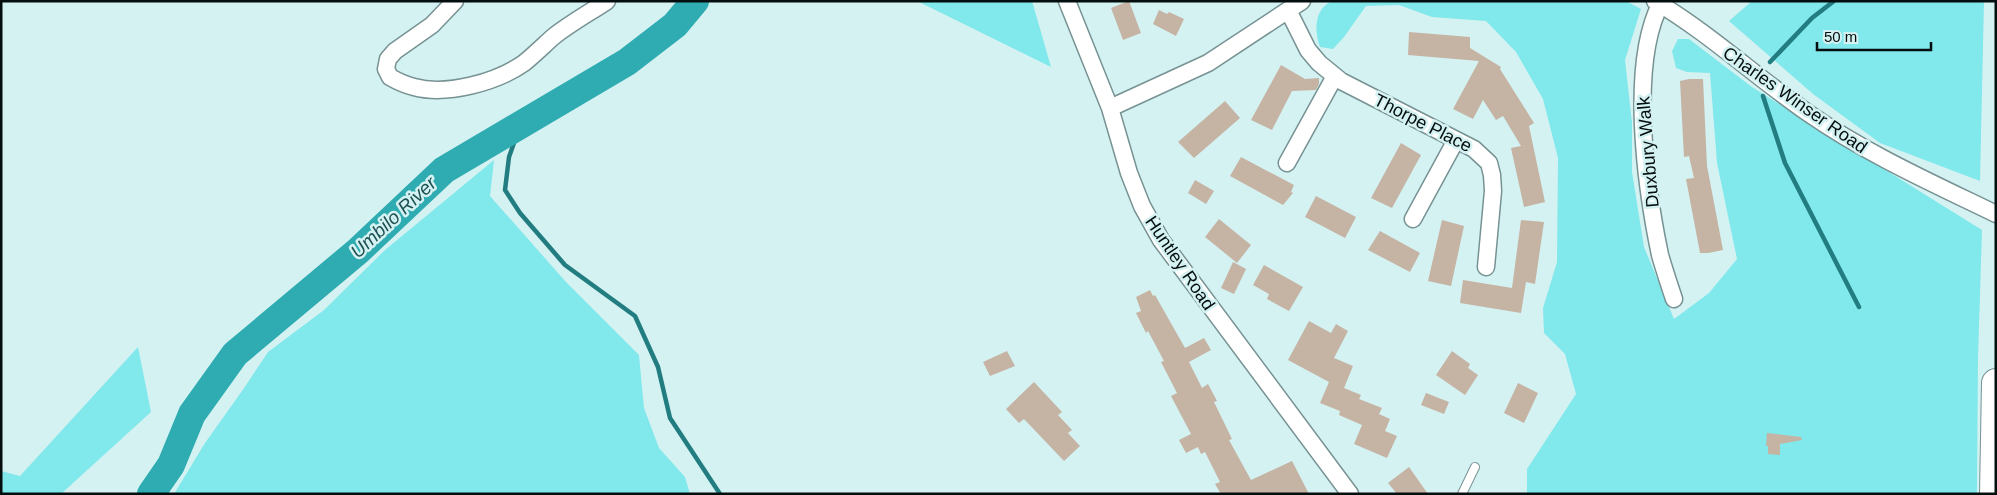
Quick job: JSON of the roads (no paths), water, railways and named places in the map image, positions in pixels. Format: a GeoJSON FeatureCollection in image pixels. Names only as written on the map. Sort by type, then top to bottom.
{"type":"FeatureCollection","features":[{"type":"Feature","properties":{"kind":"highway"},"geometry":{"type":"LineString","coordinates":[[1994,494],[1996,383]]}},
{"type":"Feature","properties":{"kind":"street"},"geometry":{"type":"LineString","coordinates":[[455,1],[432,25],[395,51],[388,59],[386,69],[390,77],[414,87],[429,90],[455,87],[502,76],[524,62],[553,37],[607,1]]}},
{"type":"Feature","properties":{"kind":"street","name":"Huntley Road"},"geometry":{"type":"LineString","coordinates":[[1067,1],[1110,108],[1129,174],[1142,206],[1161,240],[1350,494]]}},
{"type":"Feature","properties":{"kind":"street"},"geometry":{"type":"LineString","coordinates":[[1110,108],[1208,63],[1302,1]]}},
{"type":"Feature","properties":{"kind":"street","name":"Charles Winser Road"},"geometry":{"type":"LineString","coordinates":[[1659,2],[1808,113],[1860,148],[1996,214]]}},
{"type":"Feature","properties":{"kind":"street","name":"Duxbury Walk"},"geometry":{"type":"LineString","coordinates":[[1659,2],[1648,42],[1642,75],[1644,122],[1650,197],[1661,256],[1674,299]]}},
{"type":"Feature","properties":{"kind":"street","name":"Thorpe Place"},"geometry":{"type":"LineString","coordinates":[[1288,10],[1308,50],[1336,76],[1456,140],[1482,155],[1489,163],[1493,191],[1486,267]]}},
{"type":"Feature","properties":{"kind":"street"},"geometry":{"type":"LineString","coordinates":[[1287,163],[1336,76]]}},
{"type":"Feature","properties":{"kind":"street"},"geometry":{"type":"LineString","coordinates":[[1413,219],[1456,140]]}},
{"type":"Feature","properties":{"kind":"lane"},"geometry":{"type":"LineString","coordinates":[[1462,494],[1475,467]]}},
{"type":"Feature","properties":{"kind":"waterway","name":"Umbilo River"},"geometry":{"type":"LineString","coordinates":[[151,494],[171,465],[192,414],[235,354],[358,251],[444,170],[627,62],[675,25],[695,1]]}},
{"type":"Feature","properties":{"kind":"waterway"},"geometry":{"type":"LineString","coordinates":[[1770,62],[1812,18],[1834,1]]}},
{"type":"Feature","properties":{"kind":"waterway"},"geometry":{"type":"LineString","coordinates":[[1763,96],[1785,163],[1859,307]]}},
{"type":"Feature","properties":{"kind":"waterway"},"geometry":{"type":"LineString","coordinates":[[520,126],[509,157],[505,190],[520,213],[565,265],[635,316],[658,367],[670,418],[720,494]]}}]}
